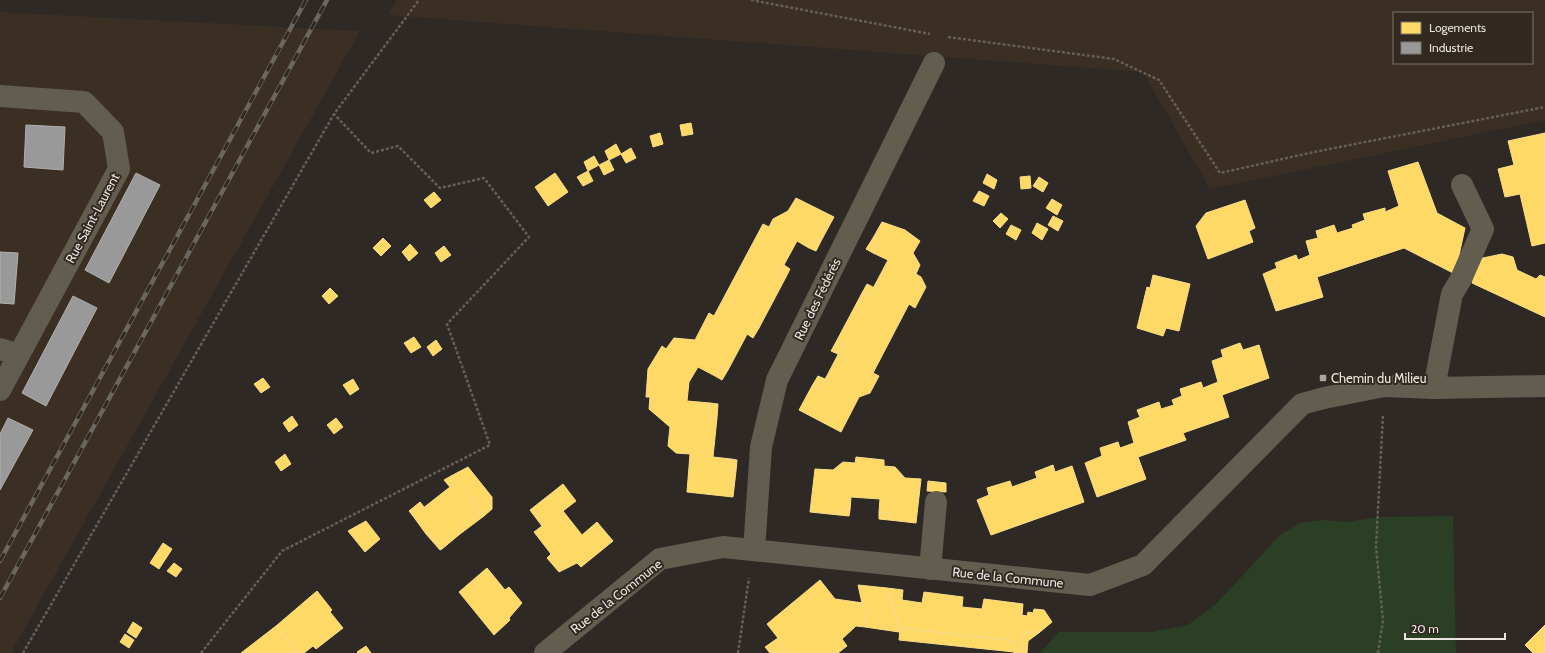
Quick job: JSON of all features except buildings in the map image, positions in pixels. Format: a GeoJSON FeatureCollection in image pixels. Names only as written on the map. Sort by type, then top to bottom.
{"type":"FeatureCollection","features":[{"type":"Feature","properties":{"kind":"street","name":"Rue des Fédérés"},"geometry":{"type":"LineString","coordinates":[[754,550],[761,447],[777,380],[934,63]]}},
{"type":"Feature","properties":{"kind":"street","name":"Rue Saint-Laurent"},"geometry":{"type":"LineString","coordinates":[[0,96],[84,102],[113,132],[119,169],[10,352],[0,390]]}},
{"type":"Feature","properties":{"kind":"street"},"geometry":{"type":"LineString","coordinates":[[1434,388],[1452,294],[1461,279],[1482,229],[1462,185]]}},
{"type":"Feature","properties":{"kind":"street","name":"Rue de la Commune"},"geometry":{"type":"LineString","coordinates":[[546,653],[660,559],[723,547],[1090,585],[1143,565],[1302,404],[1384,386],[1434,388],[1545,386]]}},
{"type":"Feature","properties":{"kind":"street"},"geometry":{"type":"LineString","coordinates":[[930,568],[936,502]]}},
{"type":"Feature","properties":{"kind":"path"},"geometry":{"type":"LineString","coordinates":[[23,653],[334,114],[420,0]]}},
{"type":"Feature","properties":{"kind":"path"},"geometry":{"type":"LineString","coordinates":[[751,0],[936,35]]}},
{"type":"Feature","properties":{"kind":"path"},"geometry":{"type":"LineString","coordinates":[[944,36],[967,41],[1010,44],[1114,59],[1159,80],[1220,173],[1314,152],[1545,107]]}},
{"type":"Feature","properties":{"kind":"path"},"geometry":{"type":"LineString","coordinates":[[201,653],[282,551],[490,445],[447,324],[529,237],[484,178],[440,188],[398,146],[371,153],[334,114]]}},
{"type":"Feature","properties":{"kind":"path"},"geometry":{"type":"LineString","coordinates":[[1378,653],[1383,621],[1376,546],[1384,386]]}},
{"type":"Feature","properties":{"kind":"path"},"geometry":{"type":"LineString","coordinates":[[738,653],[754,550]]}},
{"type":"Feature","properties":{"kind":"shaded area"},"geometry":{"type":"Polygon","coordinates":[[[397,0],[1545,0],[1545,120],[1210,189],[1143,72],[388,15],[397,0]]]}},
{"type":"Feature","properties":{"kind":"shaded area"},"geometry":{"type":"Polygon","coordinates":[[[0,12],[360,31],[11,653],[0,653],[0,12]]]}},
{"type":"Feature","properties":{"kind":"green space"},"geometry":{"type":"Polygon","coordinates":[[[1453,516],[1456,653],[1040,653],[1059,632],[1151,632],[1188,625],[1216,604],[1280,535],[1300,523],[1323,520],[1346,522],[1379,517],[1453,516]]]}},
{"type":"Feature","properties":{"kind":"railway"},"geometry":{"type":"LineString","coordinates":[[0,561],[306,0]]}},
{"type":"Feature","properties":{"kind":"railway"},"geometry":{"type":"LineString","coordinates":[[0,598],[327,0]]}},
{"type":"Feature","properties":{"kind":"place","name":"Chemin du Milieu"},"geometry":{"type":"Point","coordinates":[1323,378]}}]}
